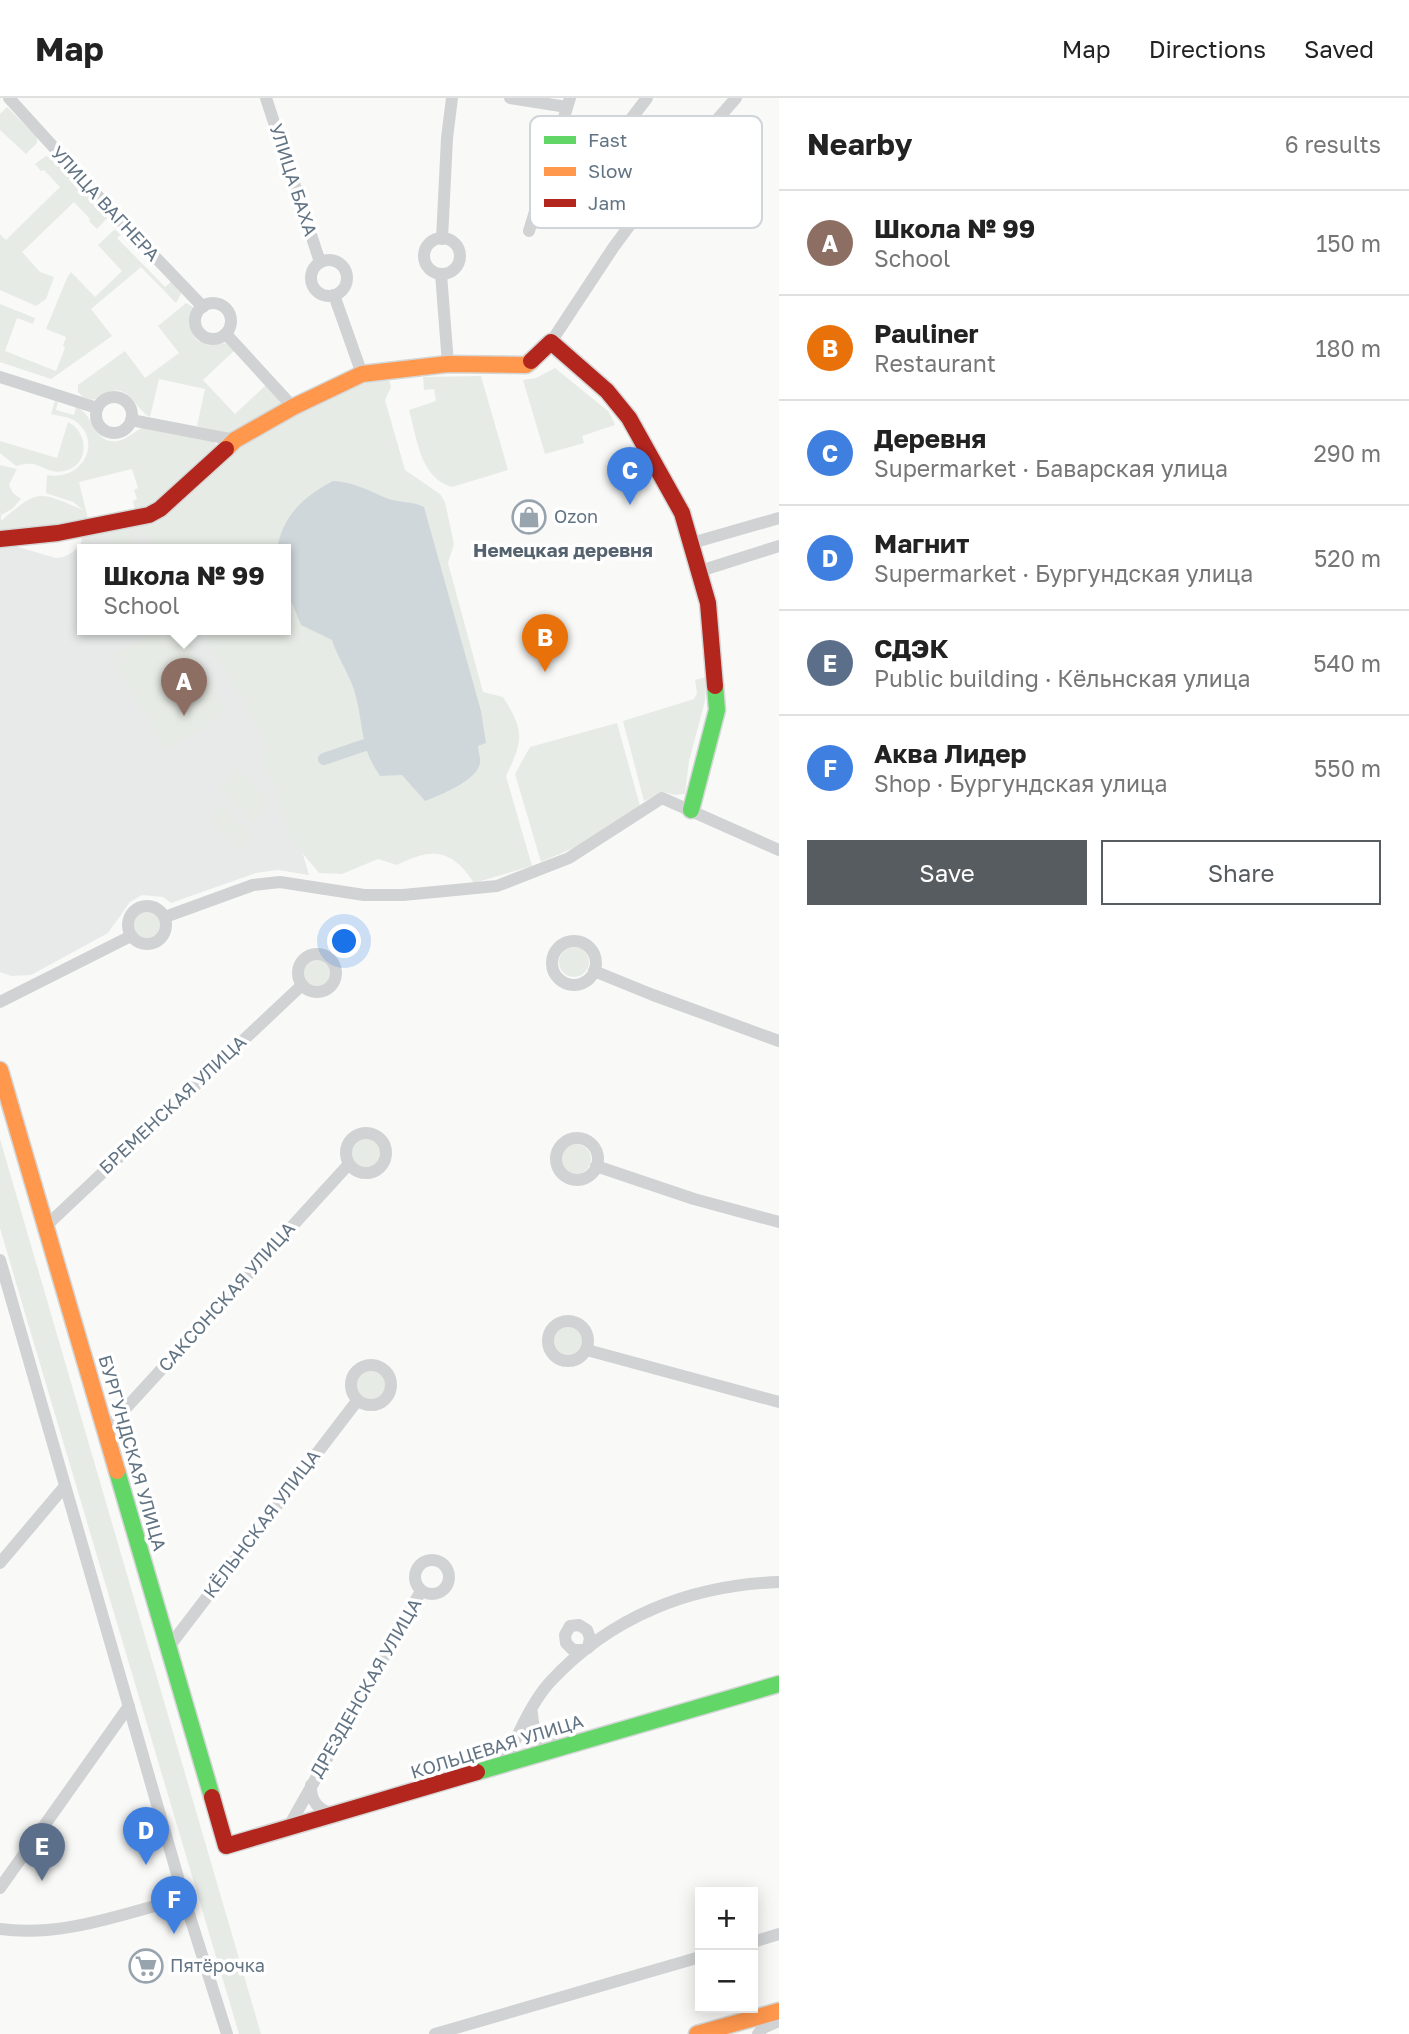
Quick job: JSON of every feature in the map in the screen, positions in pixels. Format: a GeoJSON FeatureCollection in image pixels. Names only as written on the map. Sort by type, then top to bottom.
{"type":"FeatureCollection","features":[{"type":"Feature","properties":{"kind":"street","name":"УЛИЦА ВАГНЕРА"},"geometry":{"type":"LineString","coordinates":[[9,98],[117,218],[203,307]]}},
{"type":"Feature","properties":{"kind":"street","name":"УЛИЦА БАХА"},"geometry":{"type":"LineString","coordinates":[[266,98],[320,262]]}},
{"type":"Feature","properties":{"kind":"street"},"geometry":{"type":"LineString","coordinates":[[442,239],[447,138],[452,98]]}},
{"type":"Feature","properties":{"kind":"street"},"geometry":{"type":"LineString","coordinates":[[510,98],[569,103]]}},
{"type":"Feature","properties":{"kind":"street"},"geometry":{"type":"LineString","coordinates":[[633,116],[647,98]]}},
{"type":"Feature","properties":{"kind":"street"},"geometry":{"type":"LineString","coordinates":[[720,116],[736,98]]}},
{"type":"Feature","properties":{"kind":"street"},"geometry":{"type":"LineString","coordinates":[[0,538],[58,533],[149,515],[171,501],[235,440],[293,407],[362,374],[448,364],[527,365],[551,342],[628,228]]}},
{"type":"Feature","properties":{"kind":"street"},"geometry":{"type":"LineString","coordinates":[[442,239],[455,244],[459,255],[457,267],[447,274],[441,274],[430,271],[424,261],[424,255],[428,244],[442,239]]}},
{"type":"Feature","properties":{"kind":"street"},"geometry":{"type":"LineString","coordinates":[[332,260],[345,271],[346,283],[342,290],[334,295],[323,295],[314,288],[311,277],[320,262],[332,260]]}},
{"type":"Feature","properties":{"kind":"street"},"geometry":{"type":"LineString","coordinates":[[441,274],[448,364]]}},
{"type":"Feature","properties":{"kind":"street"},"geometry":{"type":"LineString","coordinates":[[334,295],[362,374]]}},
{"type":"Feature","properties":{"kind":"street"},"geometry":{"type":"LineString","coordinates":[[217,304],[227,309],[232,320],[226,334],[213,340],[202,335],[195,320],[203,307],[217,304]]}},
{"type":"Feature","properties":{"kind":"street"},"geometry":{"type":"LineString","coordinates":[[226,334],[293,407]]}},
{"type":"Feature","properties":{"kind":"street"},"geometry":{"type":"LineString","coordinates":[[551,342],[607,391],[629,418],[682,513],[701,571],[708,603],[717,710],[691,810]]}},
{"type":"Feature","properties":{"kind":"street"},"geometry":{"type":"LineString","coordinates":[[0,377],[97,408]]}},
{"type":"Feature","properties":{"kind":"street"},"geometry":{"type":"LineString","coordinates":[[117,397],[127,403],[132,414],[131,420],[120,432],[108,432],[96,419],[97,408],[106,399],[117,397]]}},
{"type":"Feature","properties":{"kind":"street"},"geometry":{"type":"LineString","coordinates":[[131,420],[235,440]]}},
{"type":"Feature","properties":{"kind":"street"},"geometry":{"type":"LineString","coordinates":[[692,543],[779,518]]}},
{"type":"Feature","properties":{"kind":"street"},"geometry":{"type":"LineString","coordinates":[[701,571],[779,545]]}},
{"type":"Feature","properties":{"kind":"street"},"geometry":{"type":"LineString","coordinates":[[165,917],[253,885],[280,882],[364,895],[403,895],[497,886],[569,858],[662,798],[779,850]]}},
{"type":"Feature","properties":{"kind":"street"},"geometry":{"type":"LineString","coordinates":[[154,906],[165,917],[166,930],[159,940],[147,944],[131,936],[128,920],[138,907],[154,906]]}},
{"type":"Feature","properties":{"kind":"street"},"geometry":{"type":"LineString","coordinates":[[0,1002],[131,936]]}},
{"type":"Feature","properties":{"kind":"street"},"geometry":{"type":"LineString","coordinates":[[594,971],[779,1041]]}},
{"type":"Feature","properties":{"kind":"street","name":"БРЕМЕНСКАЯ УЛИЦА"},"geometry":{"type":"LineString","coordinates":[[46,1226],[302,985]]}},
{"type":"Feature","properties":{"kind":"street","name":"БУРГУНДСКАЯ УЛИЦА"},"geometry":{"type":"LineString","coordinates":[[0,1070],[226,1846]]}},
{"type":"Feature","properties":{"kind":"street","name":"САКСОНСКАЯ УЛИЦА"},"geometry":{"type":"LineString","coordinates":[[106,1430],[349,1164]]}},
{"type":"Feature","properties":{"kind":"street"},"geometry":{"type":"LineString","coordinates":[[597,1166],[694,1199],[779,1222]]}},
{"type":"Feature","properties":{"kind":"street"},"geometry":{"type":"LineString","coordinates":[[0,1260],[3,1281],[184,1898],[227,2034]]}},
{"type":"Feature","properties":{"kind":"street"},"geometry":{"type":"LineString","coordinates":[[587,1350],[779,1402]]}},
{"type":"Feature","properties":{"kind":"street","name":"КЁЛЬНСКАЯ УЛИЦА"},"geometry":{"type":"LineString","coordinates":[[168,1648],[357,1401]]}},
{"type":"Feature","properties":{"kind":"street"},"geometry":{"type":"LineString","coordinates":[[0,1563],[65,1486]]}},
{"type":"Feature","properties":{"kind":"street"},"geometry":{"type":"LineString","coordinates":[[503,1765],[549,1683],[586,1649],[630,1620],[694,1593],[779,1582]]}},
{"type":"Feature","properties":{"kind":"street","name":"ДРЕЗДЕНСКАЯ УЛИЦА"},"geometry":{"type":"LineString","coordinates":[[288,1828],[421,1591]]}},
{"type":"Feature","properties":{"kind":"street","name":"КОЛЬЦЕВАЯ УЛИЦА"},"geometry":{"type":"LineString","coordinates":[[226,1846],[779,1684]]}},
{"type":"Feature","properties":{"kind":"street"},"geometry":{"type":"LineString","coordinates":[[0,1888],[129,1706]]}},
{"type":"Feature","properties":{"kind":"street"},"geometry":{"type":"LineString","coordinates":[[532,1710],[534,1731],[538,1738],[551,1745],[569,1746]]}},
{"type":"Feature","properties":{"kind":"street","name":"ДРЕЗДЕНСКАЯ УЛИЦА"},"geometry":{"type":"LineString","coordinates":[[311,1785],[311,1794],[320,1808],[338,1814]]}},
{"type":"Feature","properties":{"kind":"street"},"geometry":{"type":"LineString","coordinates":[[0,1929],[26,1933],[62,1929],[184,1898]]}},
{"type":"Feature","properties":{"kind":"street"},"geometry":{"type":"LineString","coordinates":[[758,1940],[779,1934]]}},
{"type":"Feature","properties":{"kind":"street"},"geometry":{"type":"LineString","coordinates":[[435,2034],[695,1958]]}},
{"type":"Feature","properties":{"kind":"street"},"geometry":{"type":"LineString","coordinates":[[697,2034],[779,2011]]}},
{"type":"Feature","properties":{"kind":"street"},"geometry":{"type":"LineString","coordinates":[[758,2034],[763,2028],[779,2021]]}},
{"type":"Feature","properties":{"kind":"shaded area"},"geometry":{"type":"Polygon","coordinates":[[[7,107],[37,137],[37,143],[26,154],[0,130],[0,114],[7,107]]]}},
{"type":"Feature","properties":{"kind":"shaded area"},"geometry":{"type":"Polygon","coordinates":[[[46,156],[54,158],[104,211],[107,218],[97,229],[74,202],[22,252],[40,272],[54,277],[46,299],[36,306],[0,290],[0,234],[6,240],[60,187],[35,164],[46,156]]]}},
{"type":"Feature","properties":{"kind":"shaded area"},"geometry":{"type":"Polygon","coordinates":[[[114,230],[124,232],[117,238],[165,287],[172,281],[182,292],[176,303],[141,267],[91,309],[112,336],[51,379],[0,362],[0,304],[35,318],[33,324],[17,318],[5,351],[56,371],[65,348],[63,346],[66,337],[46,329],[71,272],[95,297],[122,271],[98,245],[114,230]]]}},
{"type":"Feature","properties":{"kind":"shaded area"},"geometry":{"type":"Polygon","coordinates":[[[186,303],[193,307],[192,328],[196,339],[208,343],[229,343],[236,349],[203,380],[235,414],[267,384],[282,403],[233,434],[197,426],[205,389],[159,379],[150,417],[122,392],[116,390],[93,400],[78,392],[78,385],[125,351],[145,378],[179,353],[158,326],[186,303]]]}},
{"type":"Feature","properties":{"kind":"shaded area"},"geometry":{"type":"Polygon","coordinates":[[[555,368],[609,412],[615,425],[582,436],[584,443],[545,454],[523,380],[536,378],[555,368]]]}},
{"type":"Feature","properties":{"kind":"shaded area"},"geometry":{"type":"Polygon","coordinates":[[[481,376],[508,470],[452,487],[441,482],[426,466],[409,410],[436,401],[434,389],[424,390],[423,377],[481,376]]]}},
{"type":"Feature","properties":{"kind":"shaded area"},"geometry":{"type":"Polygon","coordinates":[[[389,381],[391,387],[385,400],[405,470],[440,494],[445,502],[454,544],[448,563],[483,692],[503,697],[518,728],[516,754],[506,776],[532,866],[474,883],[458,863],[440,854],[421,855],[397,865],[378,859],[342,874],[319,873],[288,836],[282,807],[264,763],[268,745],[204,635],[291,635],[291,544],[151,544],[145,533],[129,537],[133,544],[110,544],[107,531],[150,521],[229,454],[289,416],[362,384],[389,381]]]}},
{"type":"Feature","properties":{"kind":"shaded area"},"geometry":{"type":"Polygon","coordinates":[[[55,401],[58,402],[56,410],[74,415],[76,407],[82,411],[99,434],[110,441],[122,440],[144,427],[213,441],[217,446],[161,504],[135,510],[133,501],[137,499],[134,490],[138,488],[132,469],[79,482],[88,519],[0,535],[0,465],[17,469],[9,485],[13,493],[21,499],[12,509],[1,515],[1,521],[24,503],[40,496],[48,496],[83,510],[73,502],[46,493],[47,475],[70,472],[84,460],[88,451],[85,432],[78,423],[51,414],[55,401]]]}},
{"type":"Feature","properties":{"kind":"shaded area"},"geometry":{"type":"Polygon","coordinates":[[[68,422],[80,433],[84,448],[79,463],[72,468],[59,472],[32,464],[16,466],[0,453],[0,441],[57,458],[68,422]]]}},
{"type":"Feature","properties":{"kind":"shaded area"},"geometry":{"type":"Polygon","coordinates":[[[333,481],[341,482],[391,500],[424,507],[481,711],[486,743],[478,746],[480,763],[472,776],[425,801],[402,775],[380,776],[369,756],[354,690],[332,640],[301,625],[291,602],[291,544],[278,544],[289,517],[313,493],[333,481]]]}},
{"type":"Feature","properties":{"kind":"shaded area"},"geometry":{"type":"Polygon","coordinates":[[[151,522],[201,544],[80,544],[83,536],[151,522]]]}},
{"type":"Feature","properties":{"kind":"shaded area"},"geometry":{"type":"Polygon","coordinates":[[[18,547],[56,558],[77,548],[77,635],[239,635],[309,875],[278,870],[256,873],[171,903],[163,897],[142,895],[130,902],[108,933],[31,975],[11,976],[0,972],[0,548],[18,547]]]}},
{"type":"Feature","properties":{"kind":"shaded area"},"geometry":{"type":"Polygon","coordinates":[[[148,635],[183,635],[227,713],[165,749],[111,656],[148,635]]]}},
{"type":"Feature","properties":{"kind":"shaded area"},"geometry":{"type":"Polygon","coordinates":[[[706,677],[705,701],[689,761],[685,794],[663,792],[644,801],[623,721],[694,699],[697,694],[695,680],[706,677]]]}},
{"type":"Feature","properties":{"kind":"shaded area"},"geometry":{"type":"Polygon","coordinates":[[[617,723],[640,806],[578,846],[541,862],[515,774],[530,747],[617,723]]]}},
{"type":"Feature","properties":{"kind":"shaded area"},"geometry":{"type":"Polygon","coordinates":[[[238,769],[271,801],[252,821],[219,788],[238,769]]]}},
{"type":"Feature","properties":{"kind":"shaded area"},"geometry":{"type":"Polygon","coordinates":[[[221,806],[253,837],[240,850],[208,820],[221,806]]]}},
{"type":"Feature","properties":{"kind":"shaded area"},"geometry":{"type":"Polygon","coordinates":[[[147,910],[157,914],[161,924],[157,934],[147,938],[137,934],[133,924],[137,914],[147,910]]]}},
{"type":"Feature","properties":{"kind":"shaded area"},"geometry":{"type":"Polygon","coordinates":[[[574,947],[584,952],[589,962],[584,972],[574,977],[564,972],[559,962],[564,952],[574,947]]]}},
{"type":"Feature","properties":{"kind":"shaded area"},"geometry":{"type":"Polygon","coordinates":[[[316,959],[326,964],[331,974],[326,984],[316,989],[306,984],[301,974],[306,964],[316,959]]]}},
{"type":"Feature","properties":{"kind":"shaded area"},"geometry":{"type":"Polygon","coordinates":[[[366,1138],[376,1143],[381,1153],[376,1163],[366,1168],[356,1163],[351,1153],[356,1143],[366,1138]]]}},
{"type":"Feature","properties":{"kind":"shaded area"},"geometry":{"type":"Polygon","coordinates":[[[0,1139],[261,2034],[239,2034],[16,1283],[0,1228],[0,1139]]]}},
{"type":"Feature","properties":{"kind":"shaded area"},"geometry":{"type":"Polygon","coordinates":[[[576,1144],[586,1149],[591,1159],[586,1169],[576,1174],[566,1169],[561,1159],[566,1149],[576,1144]]]}},
{"type":"Feature","properties":{"kind":"shaded area"},"geometry":{"type":"Polygon","coordinates":[[[568,1326],[578,1331],[583,1341],[578,1351],[568,1356],[558,1351],[553,1341],[558,1331],[568,1326]]]}},
{"type":"Feature","properties":{"kind":"shaded area"},"geometry":{"type":"Polygon","coordinates":[[[371,1370],[381,1375],[386,1385],[381,1395],[371,1400],[361,1395],[356,1385],[361,1375],[371,1370]]]}},
{"type":"Feature","properties":{"kind":"waterway"},"geometry":{"type":"LineString","coordinates":[[324,759],[365,745]]}},
{"type":"Feature","properties":{"kind":"traffic: fast"},"geometry":{"type":"LineString","coordinates":[[691,810],[717,710],[715,686]]}},
{"type":"Feature","properties":{"kind":"traffic: fast"},"geometry":{"type":"LineString","coordinates":[[117,1471],[212,1797]]}},
{"type":"Feature","properties":{"kind":"traffic: fast"},"geometry":{"type":"LineString","coordinates":[[477,1772],[779,1684]]}},
{"type":"Feature","properties":{"kind":"traffic: slow"},"geometry":{"type":"LineString","coordinates":[[226,449],[235,440],[293,407],[362,374],[448,364],[526,365],[531,361]]}},
{"type":"Feature","properties":{"kind":"traffic: slow"},"geometry":{"type":"LineString","coordinates":[[0,1070],[117,1471]]}},
{"type":"Feature","properties":{"kind":"traffic: slow"},"geometry":{"type":"LineString","coordinates":[[697,2034],[779,2011]]}},
{"type":"Feature","properties":{"kind":"traffic: jam"},"geometry":{"type":"LineString","coordinates":[[531,361],[551,342],[607,391],[629,418],[682,513],[708,603],[715,686]]}},
{"type":"Feature","properties":{"kind":"traffic: jam"},"geometry":{"type":"LineString","coordinates":[[0,539],[58,533],[149,515],[160,509],[226,449]]}},
{"type":"Feature","properties":{"kind":"traffic: jam"},"geometry":{"type":"LineString","coordinates":[[212,1797],[226,1846],[477,1772]]}},
{"type":"Feature","properties":{"kind":"place","name":"Деревня"},"geometry":{"type":"Point","coordinates":[630,505]}},
{"type":"Feature","properties":{"kind":"place","name":"Ozon"},"geometry":{"type":"Point","coordinates":[529,517]}},
{"type":"Feature","properties":{"kind":"place","name":"Pauliner"},"geometry":{"type":"Point","coordinates":[545,672]}},
{"type":"Feature","properties":{"kind":"place","name":"Школа № 99"},"geometry":{"type":"Point","coordinates":[184,716]}},
{"type":"Feature","properties":{"kind":"place","name":"Магнит"},"geometry":{"type":"Point","coordinates":[146,1865]}},
{"type":"Feature","properties":{"kind":"place","name":"СДЭК"},"geometry":{"type":"Point","coordinates":[42,1881]}},
{"type":"Feature","properties":{"kind":"place","name":"Аква Лидер"},"geometry":{"type":"Point","coordinates":[174,1934]}},
{"type":"Feature","properties":{"kind":"place","name":"Пятёрочка"},"geometry":{"type":"Point","coordinates":[146,1966]}},
{"type":"Feature","properties":{"kind":"district","name":"Немецкая деревня"},"geometry":{"type":"Point","coordinates":[563,550]}}]}
